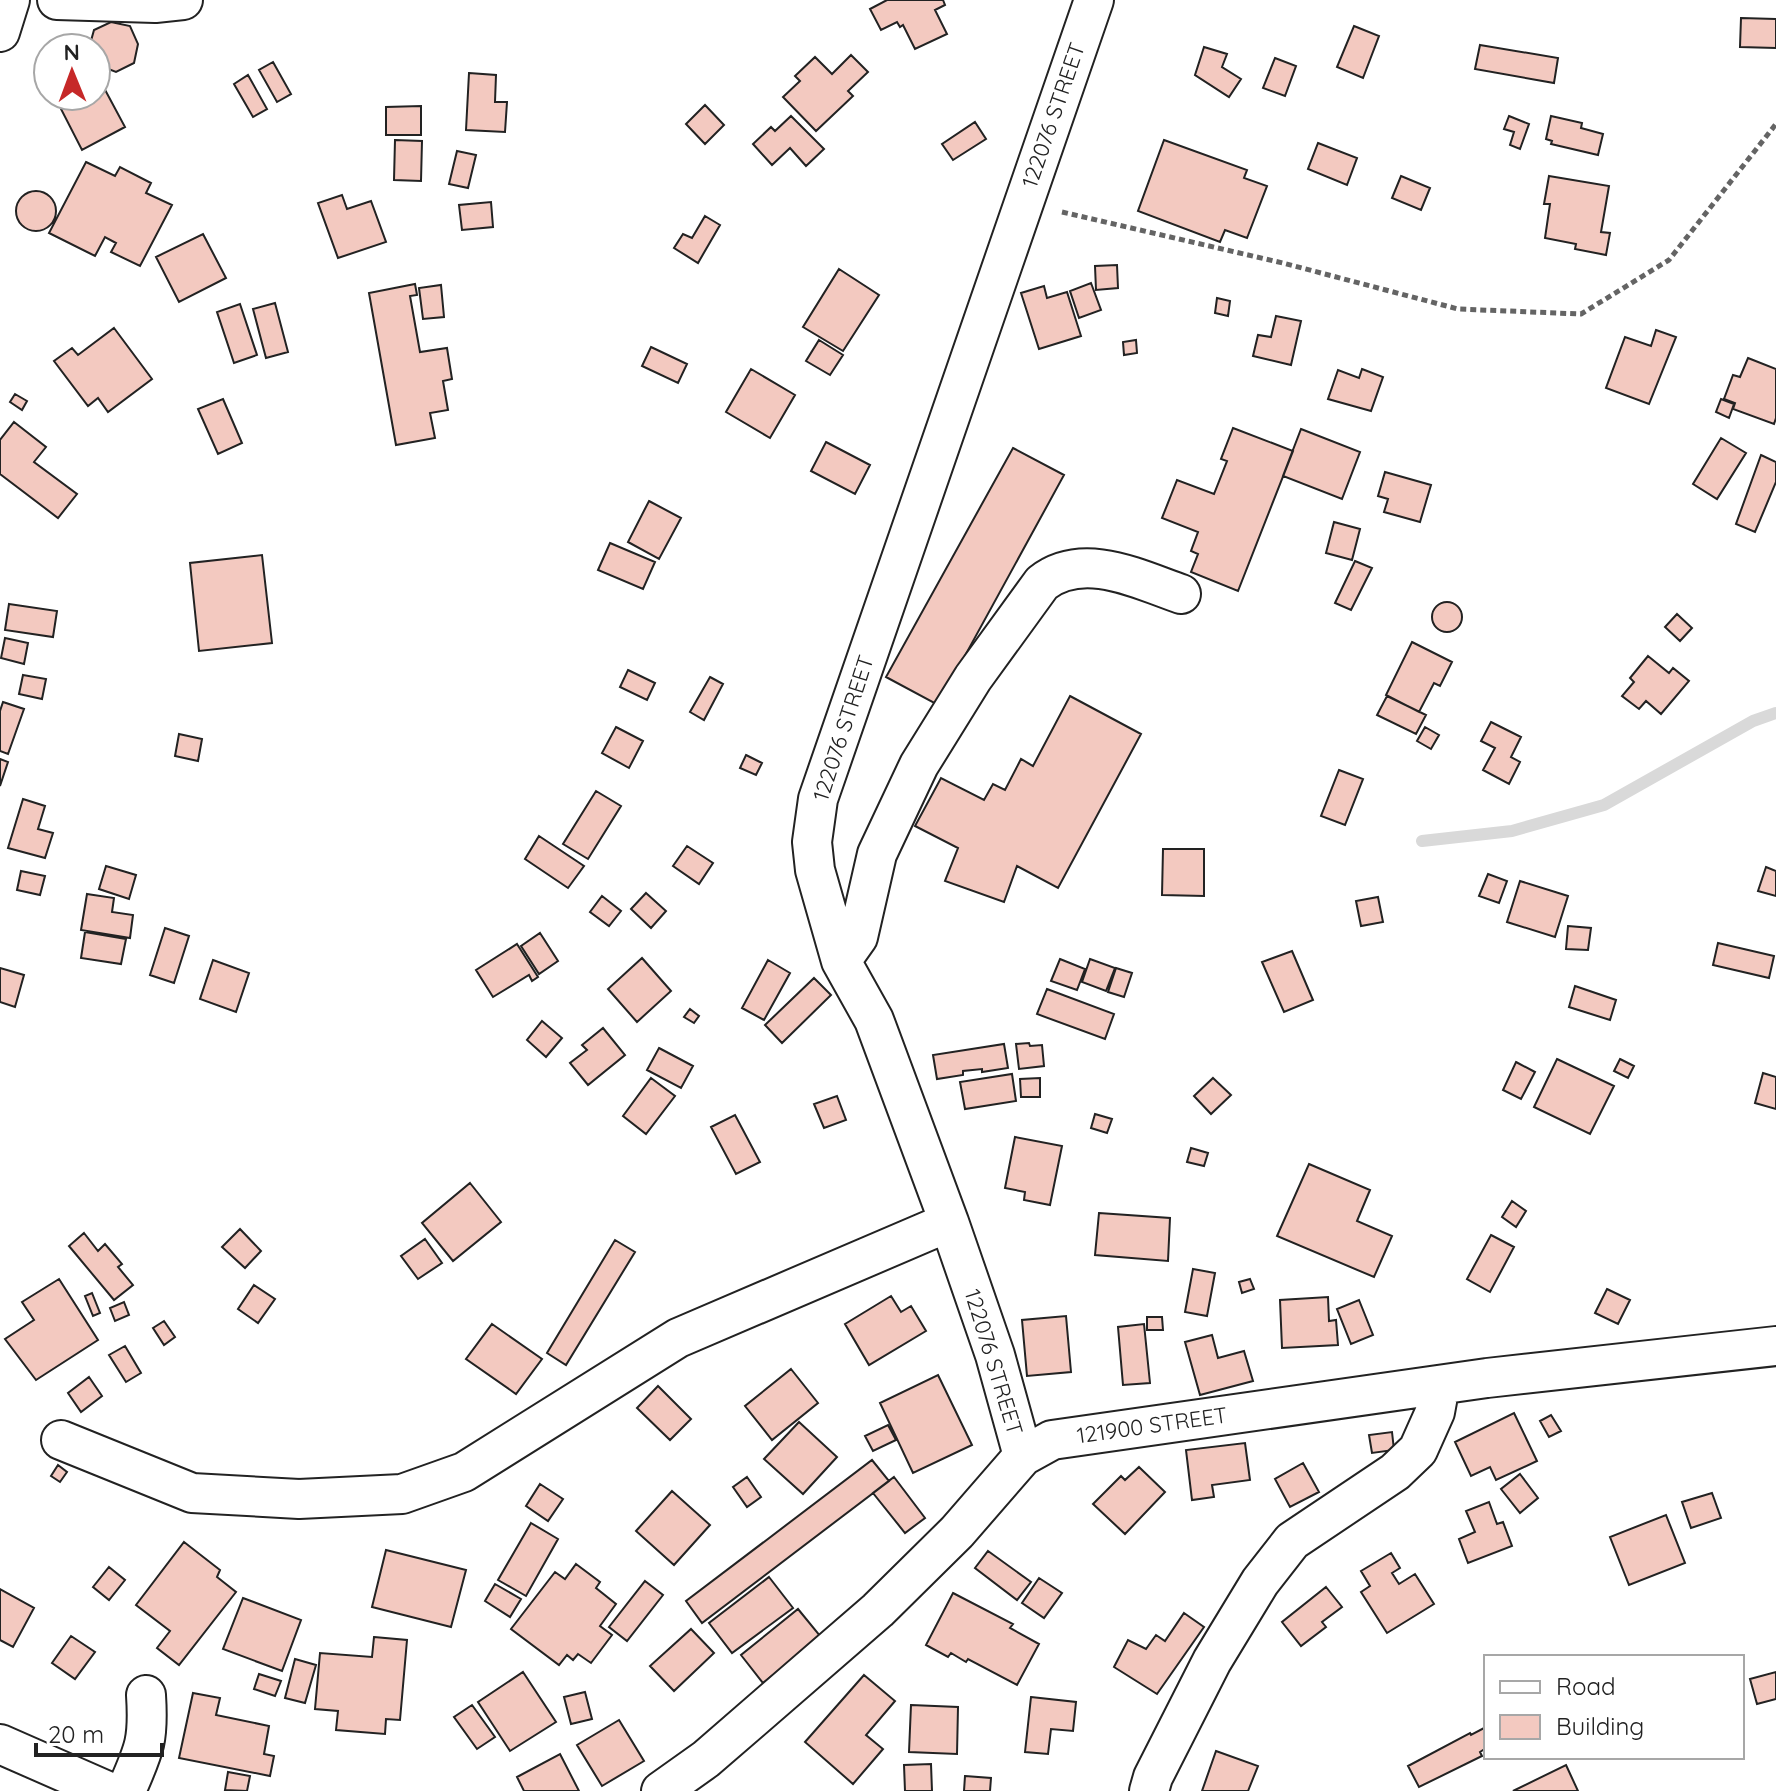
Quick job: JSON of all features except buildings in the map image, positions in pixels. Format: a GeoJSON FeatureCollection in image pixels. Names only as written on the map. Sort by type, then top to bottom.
{"type":"FeatureCollection","features":[{"type":"Feature","properties":{"kind":"street"},"geometry":{"type":"LineString","coordinates":[[0,32],[10,0]]}},
{"type":"Feature","properties":{"kind":"street"},"geometry":{"type":"LineString","coordinates":[[57,0],[155,3],[183,0]]}},
{"type":"Feature","properties":{"kind":"street","name":"122076 STREET"},"geometry":{"type":"LineString","coordinates":[[1023,1456],[995,1355],[949,1222],[874,1020],[841,961],[815,870],[812,842],[818,799],[1094,0]]}},
{"type":"Feature","properties":{"kind":"street"},"geometry":{"type":"LineString","coordinates":[[841,961],[858,937],[877,854],[923,758],[973,678],[1042,583],[1054,573],[1091,569],[1115,571],[1181,594]]}},
{"type":"Feature","properties":{"kind":"street"},"geometry":{"type":"LineString","coordinates":[[61,1440],[192,1493],[299,1499],[402,1494],[464,1472],[678,1338],[949,1222]]}},
{"type":"Feature","properties":{"kind":"street","name":"121900 STREET"},"geometry":{"type":"LineString","coordinates":[[661,1791],[706,1759],[878,1610],[957,1532],[1023,1456],[1037,1447],[1065,1437],[1440,1385],[1776,1346]]}},
{"type":"Feature","properties":{"kind":"street"},"geometry":{"type":"LineString","coordinates":[[1149,1791],[1212,1661],[1260,1582],[1292,1541],[1395,1472],[1418,1450],[1435,1412],[1440,1385]]}},
{"type":"Feature","properties":{"kind":"street"},"geometry":{"type":"LineString","coordinates":[[126,1791],[146,1744],[146,1695]]}},
{"type":"Feature","properties":{"kind":"street"},"geometry":{"type":"LineString","coordinates":[[0,1744],[107,1791]]}},
{"type":"Feature","properties":{"kind":"path"},"geometry":{"type":"LineString","coordinates":[[1022,203],[1283,263],[1458,309],[1581,314],[1669,260],[1776,124]]}},
{"type":"Feature","properties":{"kind":"waterway"},"geometry":{"type":"LineString","coordinates":[[1422,841],[1512,831],[1604,805],[1753,721],[1776,713]]}}]}
